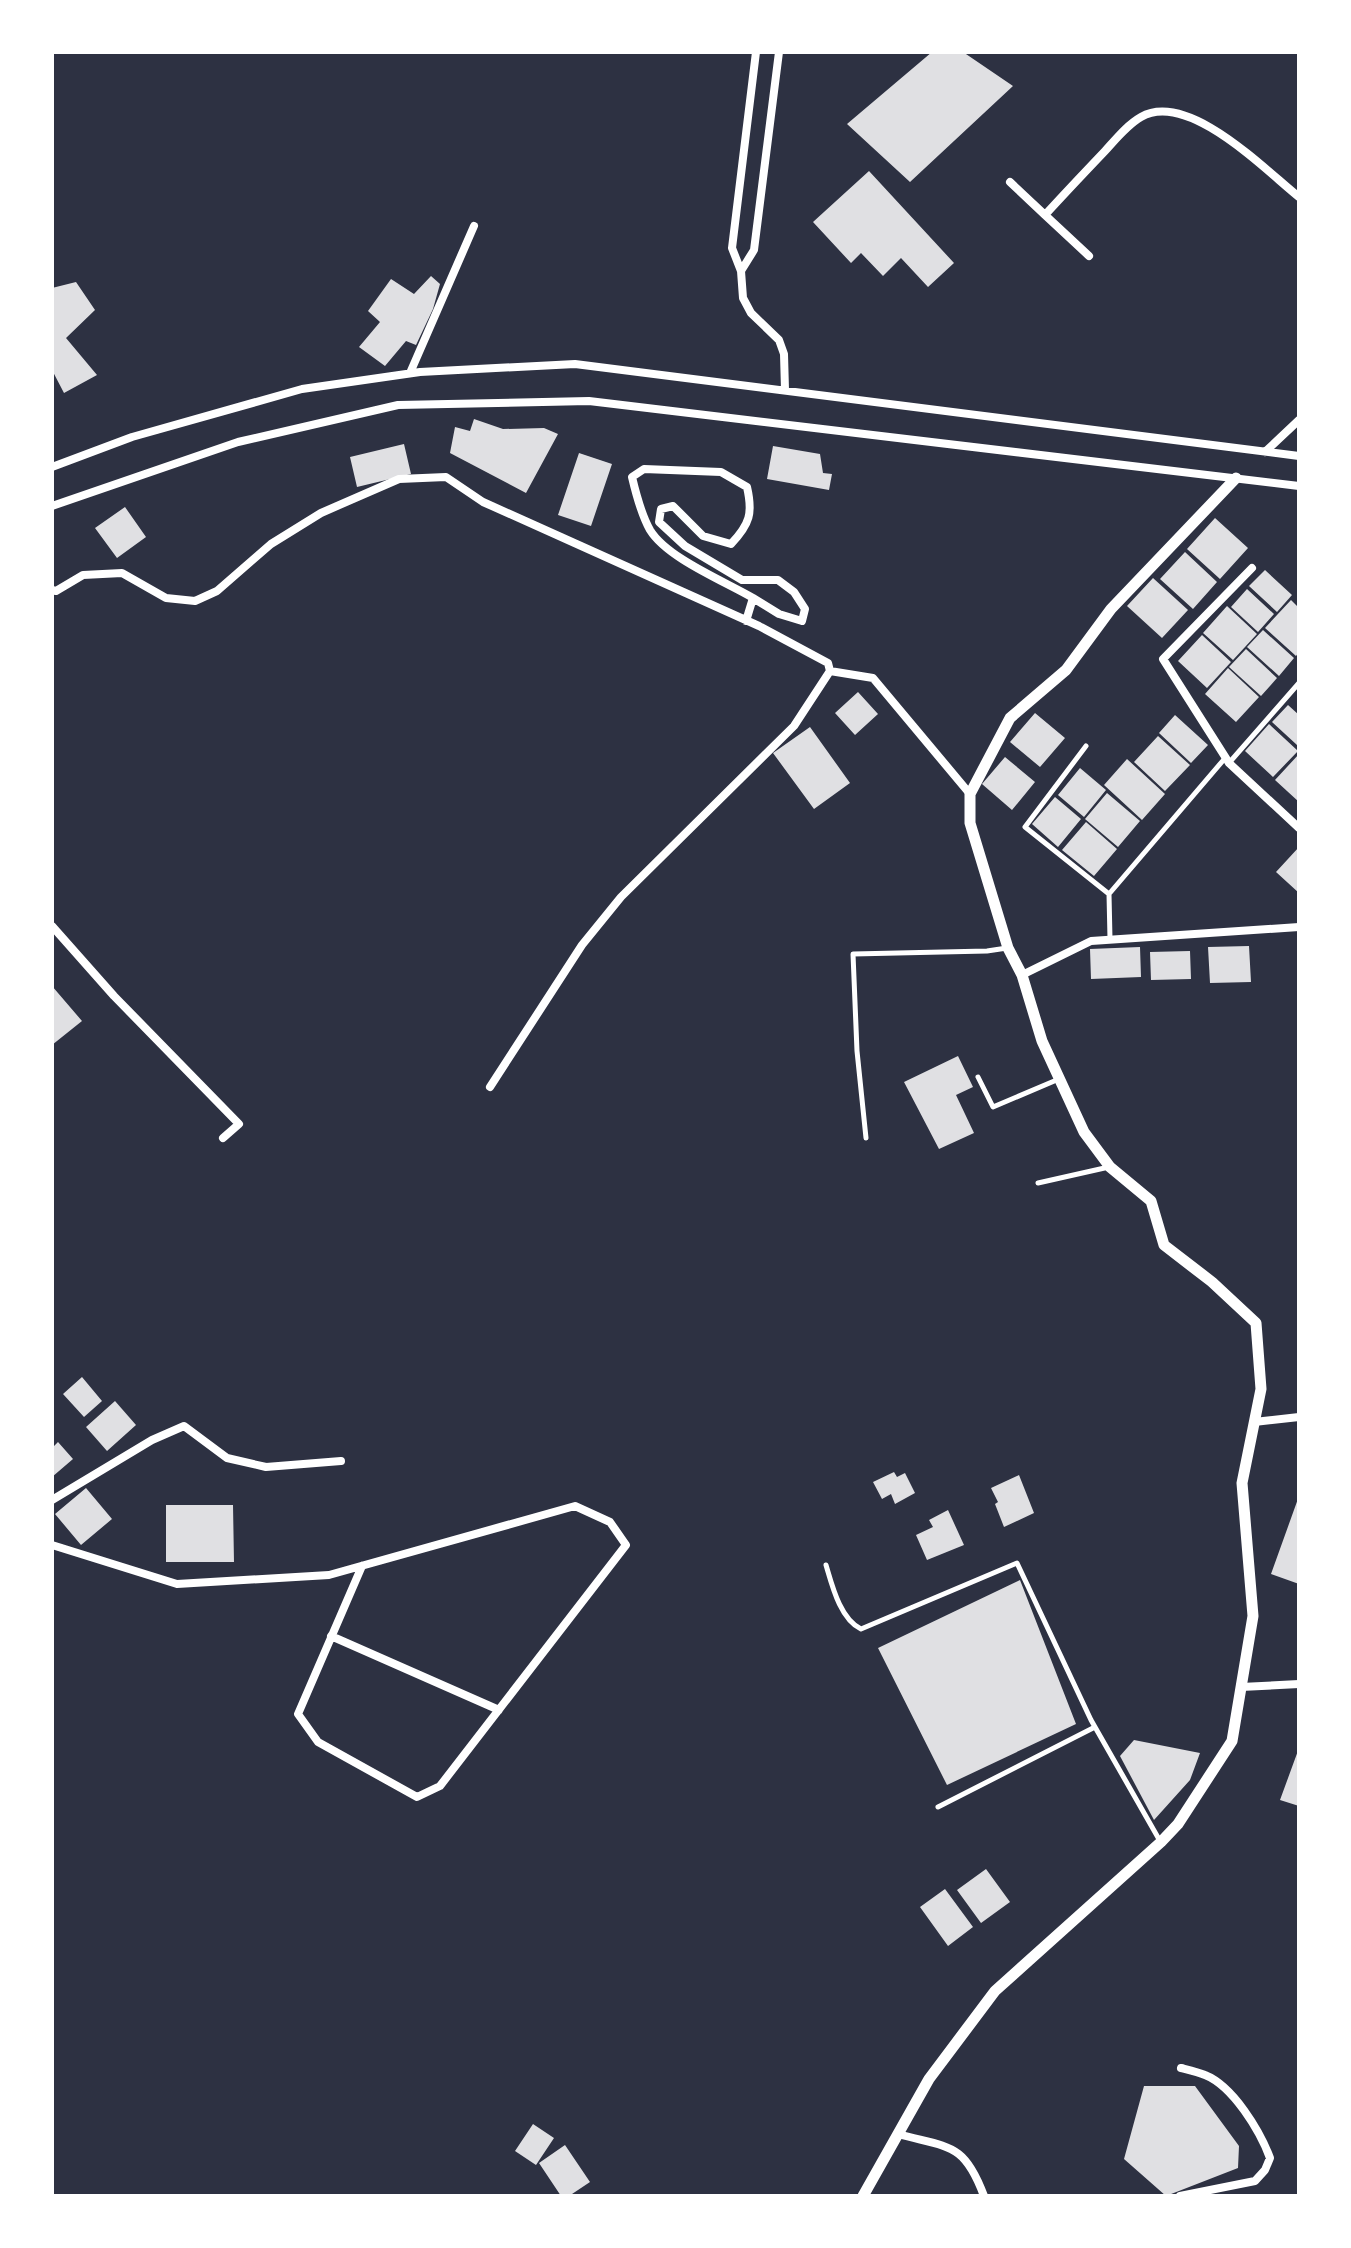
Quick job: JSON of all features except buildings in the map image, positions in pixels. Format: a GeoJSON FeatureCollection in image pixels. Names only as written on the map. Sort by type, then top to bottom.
{"type":"FeatureCollection","features":[{"type":"Feature","properties":{"kind":"street"},"geometry":{"type":"LineString","coordinates":[[756,52],[732,248],[741,271],[743,298],[751,313],[779,340],[784,354],[785,390]]}},
{"type":"Feature","properties":{"kind":"street"},"geometry":{"type":"LineString","coordinates":[[741,271],[754,250],[779,52]]}},
{"type":"Feature","properties":{"kind":"street"},"geometry":{"type":"LineString","coordinates":[[1045,215],[1125,129],[1142,116],[1157,111],[1193,117],[1299,197]]}},
{"type":"Feature","properties":{"kind":"street"},"geometry":{"type":"LineString","coordinates":[[1010,182],[1089,256]]}},
{"type":"Feature","properties":{"kind":"street"},"geometry":{"type":"LineString","coordinates":[[410,373],[474,226]]}},
{"type":"Feature","properties":{"kind":"street"},"geometry":{"type":"LineString","coordinates":[[52,467],[132,437],[288,393],[410,373],[575,364],[1299,456]]}},
{"type":"Feature","properties":{"kind":"street"},"geometry":{"type":"LineString","coordinates":[[52,506],[238,442],[398,405],[589,401],[1299,486]]}},
{"type":"Feature","properties":{"kind":"street"},"geometry":{"type":"LineString","coordinates":[[1265,452],[1299,420]]}},
{"type":"Feature","properties":{"kind":"street"},"geometry":{"type":"LineString","coordinates":[[644,469],[721,472],[747,487],[751,508],[742,532],[731,544],[703,536],[673,506],[661,509],[659,522],[685,546],[742,580],[778,580],[794,592],[805,609],[802,621],[779,614],[753,598],[663,545],[650,530],[632,477],[644,469]]}},
{"type":"Feature","properties":{"kind":"street"},"geometry":{"type":"LineString","coordinates":[[52,590],[56,591],[83,575],[122,573],[166,598],[195,601],[217,591],[271,544],[321,513],[399,479],[446,477],[483,502],[746,621],[828,663],[830,671],[794,726],[621,897],[582,945],[490,1087]]}},
{"type":"Feature","properties":{"kind":"street"},"geometry":{"type":"LineString","coordinates":[[863,2196],[929,2079],[995,1991],[1161,1842],[1178,1824],[1232,1741],[1253,1616],[1242,1483],[1261,1389],[1256,1323],[1212,1282],[1164,1245],[1151,1201],[1110,1167],[1084,1132],[1042,1041],[1022,975],[1008,948],[970,823],[970,794],[1010,718],[1066,670],[1111,609],[1236,478]]}},
{"type":"Feature","properties":{"kind":"street"},"geometry":{"type":"LineString","coordinates":[[1252,568],[1163,659],[1228,760],[1299,828]]}},
{"type":"Feature","properties":{"kind":"street"},"geometry":{"type":"LineString","coordinates":[[746,621],[753,598]]}},
{"type":"Feature","properties":{"kind":"street"},"geometry":{"type":"LineString","coordinates":[[830,671],[873,678],[970,794]]}},
{"type":"Feature","properties":{"kind":"street"},"geometry":{"type":"LineString","coordinates":[[52,926],[114,996],[239,1124],[223,1138]]}},
{"type":"Feature","properties":{"kind":"street"},"geometry":{"type":"LineString","coordinates":[[1022,975],[1091,941],[1299,927]]}},
{"type":"Feature","properties":{"kind":"street"},"geometry":{"type":"LineString","coordinates":[[1254,1422],[1299,1417]]}},
{"type":"Feature","properties":{"kind":"street"},"geometry":{"type":"LineString","coordinates":[[52,1500],[152,1440],[184,1426],[227,1458],[266,1467],[341,1461]]}},
{"type":"Feature","properties":{"kind":"street"},"geometry":{"type":"LineString","coordinates":[[52,1545],[177,1584],[329,1575],[575,1506],[610,1522],[626,1545],[440,1786],[417,1797],[318,1742],[298,1714],[362,1566]]}},
{"type":"Feature","properties":{"kind":"street"},"geometry":{"type":"LineString","coordinates":[[331,1636],[499,1710]]}},
{"type":"Feature","properties":{"kind":"street"},"geometry":{"type":"LineString","coordinates":[[1241,1687],[1299,1684]]}},
{"type":"Feature","properties":{"kind":"street"},"geometry":{"type":"LineString","coordinates":[[1180,2196],[1255,2181],[1270,2158],[1263,2140],[1233,2096],[1208,2076],[1181,2068]]}},
{"type":"Feature","properties":{"kind":"street"},"geometry":{"type":"LineString","coordinates":[[898,2134],[960,2153],[970,2163],[984,2196]]}},
{"type":"Feature","properties":{"kind":"lane"},"geometry":{"type":"LineString","coordinates":[[1110,939],[1109,894],[1299,683]]}},
{"type":"Feature","properties":{"kind":"lane"},"geometry":{"type":"LineString","coordinates":[[1086,746],[1025,827],[1109,894]]}},
{"type":"Feature","properties":{"kind":"lane"},"geometry":{"type":"LineString","coordinates":[[866,1138],[857,1051],[853,954],[1008,948]]}},
{"type":"Feature","properties":{"kind":"lane"},"geometry":{"type":"LineString","coordinates":[[978,1077],[993,1107],[1060,1079]]}},
{"type":"Feature","properties":{"kind":"lane"},"geometry":{"type":"LineString","coordinates":[[1038,1183],[1110,1167]]}},
{"type":"Feature","properties":{"kind":"lane"},"geometry":{"type":"LineString","coordinates":[[826,1565],[835,1595],[853,1625],[861,1629],[1017,1563],[1095,1727],[1161,1842]]}},
{"type":"Feature","properties":{"kind":"lane"},"geometry":{"type":"LineString","coordinates":[[938,1807],[1095,1727]]}}]}
